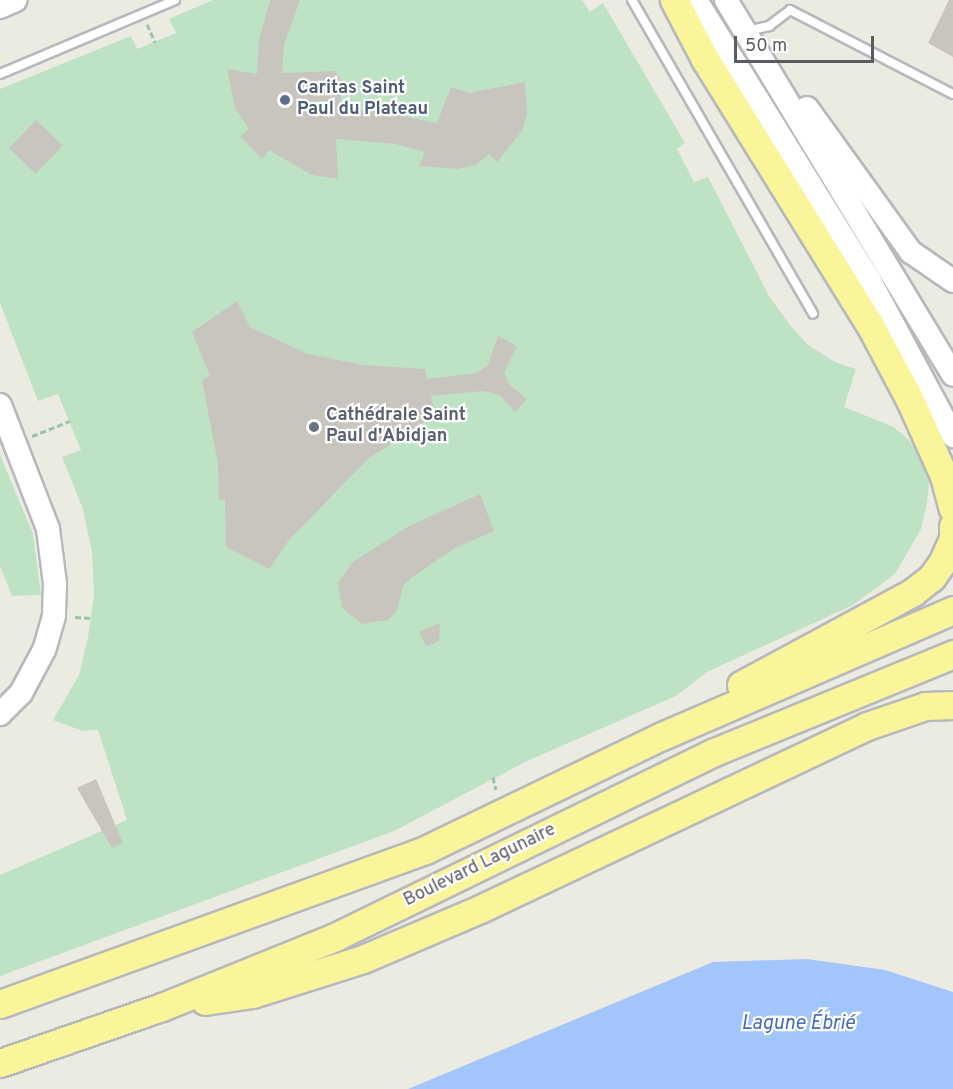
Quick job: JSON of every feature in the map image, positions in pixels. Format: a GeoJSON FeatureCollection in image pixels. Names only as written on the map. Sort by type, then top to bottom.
{"type":"FeatureCollection","features":[{"type":"Feature","properties":{"kind":"highway"},"geometry":{"type":"LineString","coordinates":[[674,0],[722,87],[869,323],[910,400],[944,476],[953,509]]}},
{"type":"Feature","properties":{"kind":"highway"},"geometry":{"type":"LineString","coordinates":[[662,736],[752,678],[913,592],[944,561],[953,539],[953,526]]}},
{"type":"Feature","properties":{"kind":"highway","name":"Boulevard Lagunaire"},"geometry":{"type":"LineString","coordinates":[[0,1004],[425,850],[662,736],[953,610]]}},
{"type":"Feature","properties":{"kind":"highway","name":"Boulevard Lagunaire"},"geometry":{"type":"LineString","coordinates":[[0,1063],[162,1007],[335,937],[712,753],[953,654]]}},
{"type":"Feature","properties":{"kind":"highway"},"geometry":{"type":"LineString","coordinates":[[162,1007],[252,994],[363,959],[480,909],[734,788],[899,713],[953,705]]}},
{"type":"Feature","properties":{"kind":"main road"},"geometry":{"type":"LineString","coordinates":[[0,7],[16,0]]}},
{"type":"Feature","properties":{"kind":"main road"},"geometry":{"type":"LineString","coordinates":[[696,0],[870,281],[953,436]]}},
{"type":"Feature","properties":{"kind":"main road"},"geometry":{"type":"LineString","coordinates":[[726,0],[953,375]]}},
{"type":"Feature","properties":{"kind":"main road"},"geometry":{"type":"LineString","coordinates":[[746,31],[827,133],[911,252],[953,281]]}},
{"type":"Feature","properties":{"kind":"main road"},"geometry":{"type":"LineString","coordinates":[[0,405],[16,442],[52,545],[54,616],[37,665],[21,693],[0,714]]}},
{"type":"Feature","properties":{"kind":"lane"},"geometry":{"type":"LineString","coordinates":[[632,0],[813,314]]}},
{"type":"Feature","properties":{"kind":"lane"},"geometry":{"type":"LineString","coordinates":[[0,74],[172,1]]}},
{"type":"Feature","properties":{"kind":"lane"},"geometry":{"type":"LineString","coordinates":[[746,31],[769,26],[790,10],[953,94]]}},
{"type":"Feature","properties":{"kind":"path"},"geometry":{"type":"LineString","coordinates":[[142,14],[155,42]]}},
{"type":"Feature","properties":{"kind":"path"},"geometry":{"type":"LineString","coordinates":[[16,442],[70,421]]}},
{"type":"Feature","properties":{"kind":"green space"},"geometry":{"type":"Polygon","coordinates":[[[213,0],[582,0],[590,12],[603,3],[685,143],[677,149],[694,182],[708,177],[769,296],[790,325],[808,345],[835,362],[856,369],[844,407],[894,427],[908,439],[922,459],[929,482],[927,503],[921,529],[895,574],[853,605],[707,672],[676,696],[527,761],[394,831],[0,976],[0,875],[127,820],[98,730],[83,731],[53,720],[79,675],[88,637],[94,595],[92,552],[83,509],[62,457],[81,450],[58,394],[38,401],[0,303],[0,89],[131,36],[137,49],[176,33],[169,19],[213,0]]]}},
{"type":"Feature","properties":{"kind":"green space"},"geometry":{"type":"Polygon","coordinates":[[[0,455],[33,534],[41,595],[12,596],[0,566],[0,455]]]}},
{"type":"Feature","properties":{"kind":"water","name":"Lagune Ébrié"},"geometry":{"type":"Polygon","coordinates":[[[807,959],[885,970],[953,992],[953,1089],[408,1089],[713,962],[807,959]]]}},
{"type":"Feature","properties":{"kind":"building"},"geometry":{"type":"Polygon","coordinates":[[[270,0],[300,0],[284,45],[282,73],[335,71],[342,81],[340,110],[373,110],[437,123],[451,87],[469,93],[525,82],[527,113],[522,131],[497,162],[489,154],[476,165],[458,169],[419,166],[425,152],[395,144],[336,139],[338,179],[312,175],[269,150],[262,159],[240,136],[249,129],[235,108],[227,69],[257,74],[259,40],[270,0]]]}},
{"type":"Feature","properties":{"kind":"building"},"geometry":{"type":"Polygon","coordinates":[[[949,0],[953,0],[953,57],[928,43],[949,0]]]}},
{"type":"Feature","properties":{"kind":"building"},"geometry":{"type":"Polygon","coordinates":[[[36,120],[63,146],[36,174],[9,148],[36,120]]]}},
{"type":"Feature","properties":{"kind":"building","name":"Cathédrale Saint Paul d'Abidjan"},"geometry":{"type":"Polygon","coordinates":[[[237,301],[250,327],[308,354],[363,365],[425,369],[427,379],[477,373],[488,365],[498,336],[517,346],[504,373],[510,385],[527,399],[515,412],[500,395],[483,391],[431,396],[435,415],[368,459],[289,540],[269,569],[226,547],[225,500],[219,500],[218,464],[202,380],[210,376],[192,332],[237,301]]]}},
{"type":"Feature","properties":{"kind":"building"},"geometry":{"type":"Polygon","coordinates":[[[480,494],[494,531],[455,548],[411,578],[403,586],[397,611],[388,620],[362,624],[342,608],[338,583],[353,562],[409,526],[480,494]]]}},
{"type":"Feature","properties":{"kind":"building"},"geometry":{"type":"Polygon","coordinates":[[[440,623],[439,641],[426,647],[419,632],[440,623]]]}},
{"type":"Feature","properties":{"kind":"building"},"geometry":{"type":"Polygon","coordinates":[[[96,779],[123,843],[112,848],[77,788],[96,779]]]}},
{"type":"Feature","properties":{"kind":"place","name":"Caritas Saint Paul du Plateau"},"geometry":{"type":"Point","coordinates":[285,100]}},
{"type":"Feature","properties":{"kind":"place","name":"Cathédrale Saint Paul d'Abidjan"},"geometry":{"type":"Point","coordinates":[314,427]}}]}
